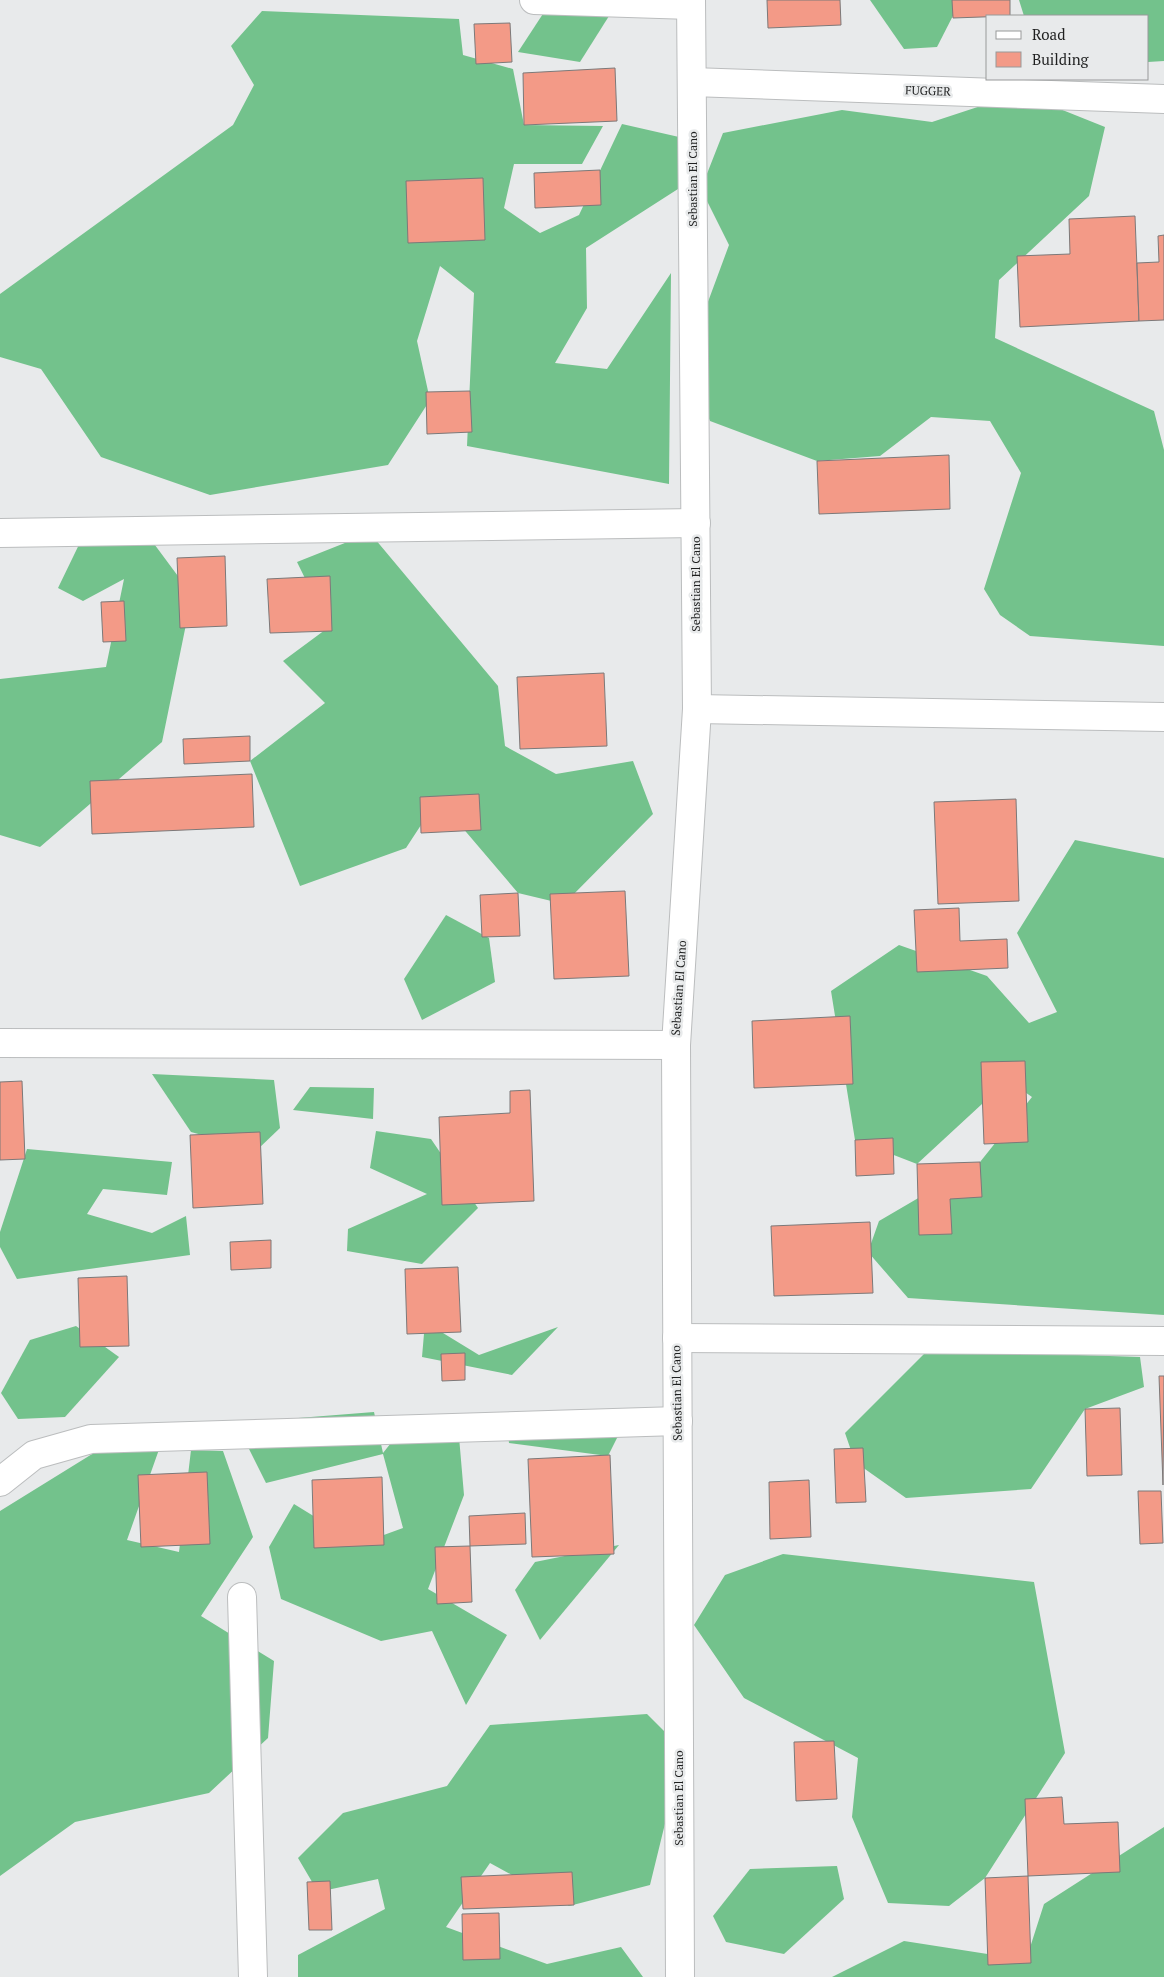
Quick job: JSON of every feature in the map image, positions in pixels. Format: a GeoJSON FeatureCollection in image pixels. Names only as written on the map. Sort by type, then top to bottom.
{"type":"FeatureCollection","features":[{"type":"Feature","properties":{"kind":"street"},"geometry":{"type":"LineString","coordinates":[[534,0],[691,3]]}},
{"type":"Feature","properties":{"kind":"street","name":"Sebastian El Cano"},"geometry":{"type":"LineString","coordinates":[[680,1977],[676,1045],[697,709],[691,3]]}},
{"type":"Feature","properties":{"kind":"street","name":"FUGGER"},"geometry":{"type":"LineString","coordinates":[[692,82],[1164,100]]}},
{"type":"Feature","properties":{"kind":"street"},"geometry":{"type":"LineString","coordinates":[[0,533],[696,523]]}},
{"type":"Feature","properties":{"kind":"street"},"geometry":{"type":"LineString","coordinates":[[697,709],[1164,717]]}},
{"type":"Feature","properties":{"kind":"street"},"geometry":{"type":"LineString","coordinates":[[0,1043],[676,1045]]}},
{"type":"Feature","properties":{"kind":"street"},"geometry":{"type":"LineString","coordinates":[[676,1338],[1164,1341]]}},
{"type":"Feature","properties":{"kind":"street"},"geometry":{"type":"LineString","coordinates":[[0,1482],[34,1455],[91,1439],[678,1421]]}},
{"type":"Feature","properties":{"kind":"street"},"geometry":{"type":"LineString","coordinates":[[242,1598],[253,1977]]}},
{"type":"Feature","properties":{"kind":"green space"},"geometry":{"type":"Polygon","coordinates":[[[552,0],[578,0],[609,16],[580,62],[518,52],[552,0]]]}},
{"type":"Feature","properties":{"kind":"green space"},"geometry":{"type":"Polygon","coordinates":[[[870,0],[961,0],[937,47],[904,49],[870,0]]]}},
{"type":"Feature","properties":{"kind":"green space"},"geometry":{"type":"Polygon","coordinates":[[[1019,0],[1164,0],[1164,61],[1149,62],[1149,15],[1024,15],[1019,0]]]}},
{"type":"Feature","properties":{"kind":"green space"},"geometry":{"type":"Polygon","coordinates":[[[262,11],[459,19],[463,55],[513,69],[524,125],[603,126],[582,164],[514,164],[504,208],[540,233],[579,215],[622,124],[679,137],[692,180],[586,248],[587,308],[555,363],[607,369],[671,273],[669,484],[467,446],[474,293],[440,266],[417,341],[430,400],[388,465],[210,495],[101,457],[41,369],[0,357],[0,294],[233,125],[254,85],[231,46],[262,11]]]}},
{"type":"Feature","properties":{"kind":"green space"},"geometry":{"type":"Polygon","coordinates":[[[1020,93],[1105,127],[1089,196],[999,280],[995,338],[1154,411],[1164,450],[1164,646],[1030,636],[1000,615],[984,589],[1021,473],[990,421],[931,417],[880,456],[817,461],[710,421],[685,364],[729,245],[701,189],[723,133],[842,110],[932,122],[1020,93]]]}},
{"type":"Feature","properties":{"kind":"green space"},"geometry":{"type":"Polygon","coordinates":[[[88,526],[146,533],[192,595],[162,742],[40,847],[0,835],[0,679],[106,667],[124,579],[83,601],[58,588],[88,526]]]}},
{"type":"Feature","properties":{"kind":"green space"},"geometry":{"type":"Polygon","coordinates":[[[370,533],[498,686],[505,746],[556,774],[633,761],[653,814],[564,904],[518,893],[438,799],[406,848],[300,886],[250,761],[325,703],[283,661],[329,627],[297,562],[370,533]]]}},
{"type":"Feature","properties":{"kind":"green space"},"geometry":{"type":"Polygon","coordinates":[[[1075,840],[1164,858],[1164,1315],[908,1298],[868,1252],[879,1221],[980,1162],[1032,1097],[1008,1080],[917,1164],[855,1140],[831,991],[899,945],[987,976],[1029,1023],[1057,1012],[1017,933],[1075,840]]]}},
{"type":"Feature","properties":{"kind":"green space"},"geometry":{"type":"Polygon","coordinates":[[[446,915],[489,938],[495,982],[422,1020],[404,979],[446,915]]]}},
{"type":"Feature","properties":{"kind":"green space"},"geometry":{"type":"Polygon","coordinates":[[[152,1074],[274,1080],[280,1128],[257,1150],[191,1132],[152,1074]]]}},
{"type":"Feature","properties":{"kind":"green space"},"geometry":{"type":"Polygon","coordinates":[[[310,1087],[374,1088],[373,1119],[293,1110],[310,1087]]]}},
{"type":"Feature","properties":{"kind":"green space"},"geometry":{"type":"Polygon","coordinates":[[[376,1131],[431,1139],[478,1208],[422,1264],[347,1251],[348,1229],[427,1194],[370,1168],[376,1131]]]}},
{"type":"Feature","properties":{"kind":"green space"},"geometry":{"type":"Polygon","coordinates":[[[27,1149],[172,1162],[167,1195],[103,1189],[87,1214],[152,1233],[186,1216],[190,1255],[17,1279],[0,1247],[0,1232],[27,1149]]]}},
{"type":"Feature","properties":{"kind":"green space"},"geometry":{"type":"Polygon","coordinates":[[[425,1322],[479,1355],[558,1327],[512,1375],[422,1357],[425,1322]]]}},
{"type":"Feature","properties":{"kind":"green space"},"geometry":{"type":"Polygon","coordinates":[[[76,1326],[119,1357],[65,1417],[18,1419],[1,1393],[30,1340],[76,1326]]]}},
{"type":"Feature","properties":{"kind":"green space"},"geometry":{"type":"Polygon","coordinates":[[[928,1350],[1140,1357],[1144,1387],[1085,1409],[1031,1489],[906,1498],[855,1462],[845,1433],[928,1350]]]}},
{"type":"Feature","properties":{"kind":"green space"},"geometry":{"type":"Polygon","coordinates":[[[374,1412],[383,1453],[410,1419],[458,1425],[464,1495],[428,1589],[507,1635],[466,1705],[432,1631],[381,1641],[281,1599],[269,1547],[294,1504],[359,1544],[403,1528],[383,1454],[266,1483],[236,1423],[374,1412]]]}},
{"type":"Feature","properties":{"kind":"green space"},"geometry":{"type":"Polygon","coordinates":[[[505,1412],[627,1418],[608,1456],[509,1443],[505,1412]]]}},
{"type":"Feature","properties":{"kind":"green space"},"geometry":{"type":"Polygon","coordinates":[[[118,1438],[162,1441],[127,1540],[179,1552],[191,1450],[223,1451],[253,1537],[201,1616],[274,1661],[268,1738],[209,1793],[75,1822],[0,1876],[0,1511],[118,1438]]]}},
{"type":"Feature","properties":{"kind":"green space"},"geometry":{"type":"Polygon","coordinates":[[[619,1545],[540,1640],[515,1590],[535,1562],[619,1545]]]}},
{"type":"Feature","properties":{"kind":"green space"},"geometry":{"type":"Polygon","coordinates":[[[783,1554],[1034,1582],[1065,1753],[985,1878],[949,1906],[888,1903],[852,1817],[858,1758],[744,1698],[694,1625],[725,1575],[783,1554]]]}},
{"type":"Feature","properties":{"kind":"green space"},"geometry":{"type":"Polygon","coordinates":[[[647,1714],[683,1750],[650,1885],[569,1906],[490,1863],[446,1927],[547,1964],[621,1947],[643,1977],[298,1977],[298,1955],[385,1909],[378,1879],[318,1892],[298,1858],[343,1813],[447,1786],[490,1725],[647,1714]]]}},
{"type":"Feature","properties":{"kind":"green space"},"geometry":{"type":"Polygon","coordinates":[[[1164,1827],[1164,1977],[832,1977],[904,1941],[1026,1960],[1044,1904],[1164,1827]]]}},
{"type":"Feature","properties":{"kind":"green space"},"geometry":{"type":"Polygon","coordinates":[[[837,1866],[844,1899],[784,1954],[726,1942],[713,1916],[750,1869],[837,1866]]]}},
{"type":"Feature","properties":{"kind":"building"},"geometry":{"type":"Polygon","coordinates":[[[767,0],[840,0],[841,25],[768,28],[767,0]]]}},
{"type":"Feature","properties":{"kind":"building"},"geometry":{"type":"Polygon","coordinates":[[[952,0],[1010,0],[1010,15],[953,18],[952,0]]]}},
{"type":"Feature","properties":{"kind":"building"},"geometry":{"type":"Polygon","coordinates":[[[510,23],[512,62],[476,64],[474,24],[510,23]]]}},
{"type":"Feature","properties":{"kind":"building"},"geometry":{"type":"Polygon","coordinates":[[[615,68],[617,121],[524,125],[523,73],[615,68]]]}},
{"type":"Feature","properties":{"kind":"building"},"geometry":{"type":"Polygon","coordinates":[[[600,170],[601,205],[535,208],[534,173],[600,170]]]}},
{"type":"Feature","properties":{"kind":"building"},"geometry":{"type":"Polygon","coordinates":[[[483,178],[485,240],[408,243],[406,181],[483,178]]]}},
{"type":"Feature","properties":{"kind":"building"},"geometry":{"type":"Polygon","coordinates":[[[1135,216],[1139,321],[1020,327],[1017,256],[1070,254],[1069,219],[1135,216]]]}},
{"type":"Feature","properties":{"kind":"building"},"geometry":{"type":"Polygon","coordinates":[[[1164,235],[1164,320],[1139,321],[1137,263],[1159,262],[1158,236],[1164,235]]]}},
{"type":"Feature","properties":{"kind":"building"},"geometry":{"type":"Polygon","coordinates":[[[470,391],[472,432],[427,434],[426,392],[470,391]]]}},
{"type":"Feature","properties":{"kind":"building"},"geometry":{"type":"Polygon","coordinates":[[[949,455],[950,509],[819,514],[817,461],[949,455]]]}},
{"type":"Feature","properties":{"kind":"building"},"geometry":{"type":"Polygon","coordinates":[[[225,556],[227,626],[180,628],[177,558],[225,556]]]}},
{"type":"Feature","properties":{"kind":"building"},"geometry":{"type":"Polygon","coordinates":[[[330,576],[332,631],[270,633],[267,579],[330,576]]]}},
{"type":"Feature","properties":{"kind":"building"},"geometry":{"type":"Polygon","coordinates":[[[124,601],[126,641],[103,642],[101,602],[124,601]]]}},
{"type":"Feature","properties":{"kind":"building"},"geometry":{"type":"Polygon","coordinates":[[[604,673],[607,746],[520,749],[517,677],[604,673]]]}},
{"type":"Feature","properties":{"kind":"building"},"geometry":{"type":"Polygon","coordinates":[[[250,736],[250,761],[184,764],[183,739],[250,736]]]}},
{"type":"Feature","properties":{"kind":"building"},"geometry":{"type":"Polygon","coordinates":[[[252,774],[254,827],[92,834],[90,781],[252,774]]]}},
{"type":"Feature","properties":{"kind":"building"},"geometry":{"type":"Polygon","coordinates":[[[479,794],[481,830],[421,833],[420,797],[479,794]]]}},
{"type":"Feature","properties":{"kind":"building"},"geometry":{"type":"Polygon","coordinates":[[[1016,799],[1019,901],[938,904],[934,802],[1016,799]]]}},
{"type":"Feature","properties":{"kind":"building"},"geometry":{"type":"Polygon","coordinates":[[[625,891],[629,976],[554,979],[550,894],[625,891]]]}},
{"type":"Feature","properties":{"kind":"building"},"geometry":{"type":"Polygon","coordinates":[[[518,893],[520,936],[482,937],[480,895],[518,893]]]}},
{"type":"Feature","properties":{"kind":"building"},"geometry":{"type":"Polygon","coordinates":[[[959,908],[960,941],[1007,939],[1008,968],[917,972],[914,910],[959,908]]]}},
{"type":"Feature","properties":{"kind":"building"},"geometry":{"type":"Polygon","coordinates":[[[850,1016],[853,1084],[754,1088],[752,1021],[850,1016]]]}},
{"type":"Feature","properties":{"kind":"building"},"geometry":{"type":"Polygon","coordinates":[[[1025,1061],[1028,1142],[984,1144],[981,1062],[1025,1061]]]}},
{"type":"Feature","properties":{"kind":"building"},"geometry":{"type":"Polygon","coordinates":[[[22,1081],[25,1159],[0,1160],[0,1082],[22,1081]]]}},
{"type":"Feature","properties":{"kind":"building"},"geometry":{"type":"Polygon","coordinates":[[[530,1090],[534,1201],[442,1205],[439,1117],[510,1113],[510,1091],[530,1090]]]}},
{"type":"Feature","properties":{"kind":"building"},"geometry":{"type":"Polygon","coordinates":[[[260,1132],[263,1204],[193,1208],[190,1135],[260,1132]]]}},
{"type":"Feature","properties":{"kind":"building"},"geometry":{"type":"Polygon","coordinates":[[[893,1138],[894,1174],[856,1176],[855,1140],[893,1138]]]}},
{"type":"Feature","properties":{"kind":"building"},"geometry":{"type":"Polygon","coordinates":[[[980,1162],[982,1197],[950,1199],[952,1234],[919,1235],[917,1164],[980,1162]]]}},
{"type":"Feature","properties":{"kind":"building"},"geometry":{"type":"Polygon","coordinates":[[[870,1222],[873,1293],[774,1296],[771,1226],[870,1222]]]}},
{"type":"Feature","properties":{"kind":"building"},"geometry":{"type":"Polygon","coordinates":[[[271,1240],[271,1268],[231,1270],[230,1242],[271,1240]]]}},
{"type":"Feature","properties":{"kind":"building"},"geometry":{"type":"Polygon","coordinates":[[[458,1267],[461,1332],[407,1334],[405,1269],[458,1267]]]}},
{"type":"Feature","properties":{"kind":"building"},"geometry":{"type":"Polygon","coordinates":[[[127,1276],[129,1346],[80,1347],[78,1278],[127,1276]]]}},
{"type":"Feature","properties":{"kind":"building"},"geometry":{"type":"Polygon","coordinates":[[[465,1353],[465,1380],[442,1381],[441,1354],[465,1353]]]}},
{"type":"Feature","properties":{"kind":"building"},"geometry":{"type":"Polygon","coordinates":[[[1159,1376],[1164,1376],[1163,1485],[1159,1376]]]}},
{"type":"Feature","properties":{"kind":"building"},"geometry":{"type":"Polygon","coordinates":[[[1120,1408],[1122,1475],[1087,1476],[1085,1409],[1120,1408]]]}},
{"type":"Feature","properties":{"kind":"building"},"geometry":{"type":"Polygon","coordinates":[[[863,1448],[866,1502],[836,1503],[834,1449],[863,1448]]]}},
{"type":"Feature","properties":{"kind":"building"},"geometry":{"type":"Polygon","coordinates":[[[610,1455],[614,1554],[532,1557],[528,1459],[610,1455]]]}},
{"type":"Feature","properties":{"kind":"building"},"geometry":{"type":"Polygon","coordinates":[[[207,1472],[210,1544],[141,1547],[138,1475],[207,1472]]]}},
{"type":"Feature","properties":{"kind":"building"},"geometry":{"type":"Polygon","coordinates":[[[382,1477],[384,1545],[314,1548],[312,1480],[382,1477]]]}},
{"type":"Feature","properties":{"kind":"building"},"geometry":{"type":"Polygon","coordinates":[[[809,1480],[811,1537],[770,1539],[769,1482],[809,1480]]]}},
{"type":"Feature","properties":{"kind":"building"},"geometry":{"type":"Polygon","coordinates":[[[1138,1491],[1161,1491],[1163,1543],[1140,1544],[1138,1491]]]}},
{"type":"Feature","properties":{"kind":"building"},"geometry":{"type":"Polygon","coordinates":[[[525,1513],[526,1544],[470,1546],[469,1516],[525,1513]]]}},
{"type":"Feature","properties":{"kind":"building"},"geometry":{"type":"Polygon","coordinates":[[[470,1546],[472,1602],[437,1604],[435,1547],[470,1546]]]}},
{"type":"Feature","properties":{"kind":"building"},"geometry":{"type":"Polygon","coordinates":[[[834,1741],[837,1799],[796,1801],[794,1742],[834,1741]]]}},
{"type":"Feature","properties":{"kind":"building"},"geometry":{"type":"Polygon","coordinates":[[[1062,1797],[1064,1824],[1118,1822],[1120,1872],[1028,1876],[1025,1799],[1062,1797]]]}},
{"type":"Feature","properties":{"kind":"building"},"geometry":{"type":"Polygon","coordinates":[[[572,1872],[574,1905],[463,1909],[461,1877],[572,1872]]]}},
{"type":"Feature","properties":{"kind":"building"},"geometry":{"type":"Polygon","coordinates":[[[1028,1876],[1031,1963],[988,1965],[985,1878],[1028,1876]]]}},
{"type":"Feature","properties":{"kind":"building"},"geometry":{"type":"Polygon","coordinates":[[[330,1881],[332,1930],[309,1930],[307,1882],[330,1881]]]}},
{"type":"Feature","properties":{"kind":"building"},"geometry":{"type":"Polygon","coordinates":[[[499,1913],[500,1959],[463,1960],[462,1914],[499,1913]]]}}]}
